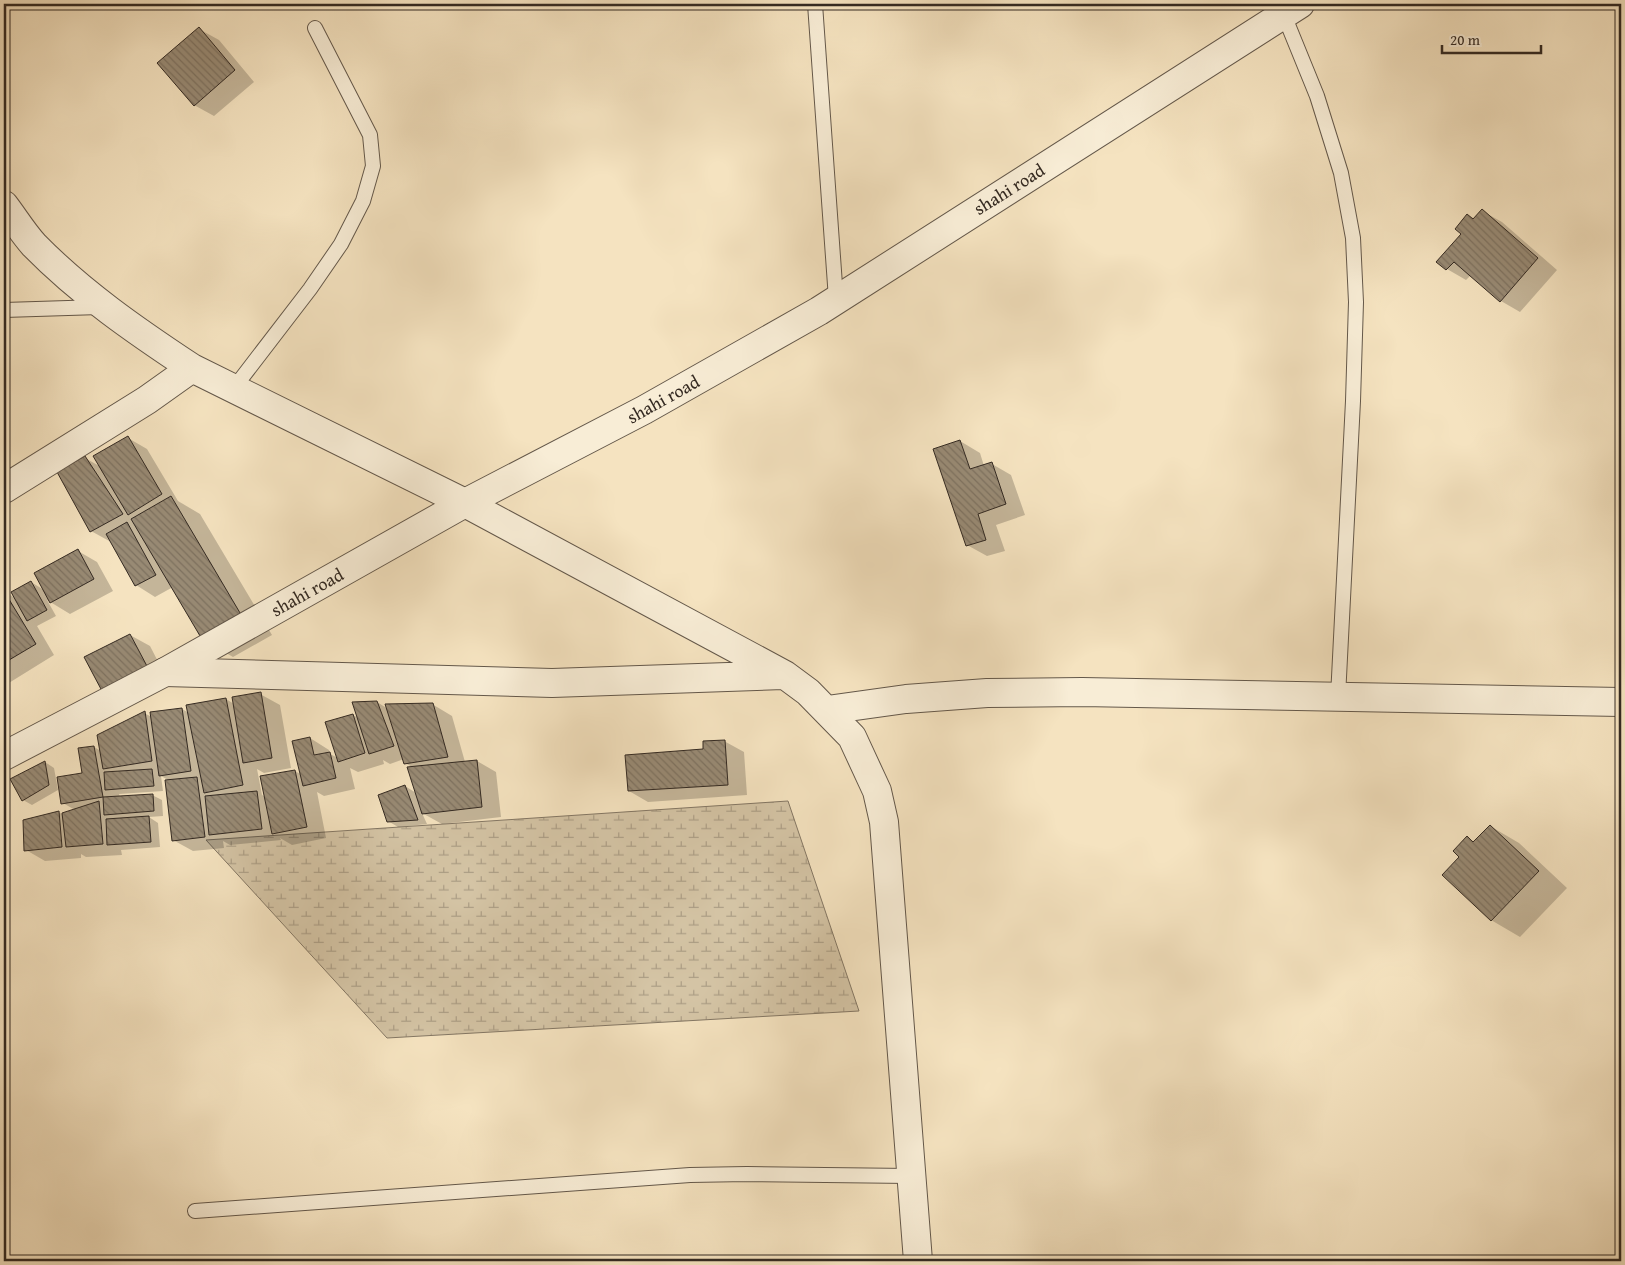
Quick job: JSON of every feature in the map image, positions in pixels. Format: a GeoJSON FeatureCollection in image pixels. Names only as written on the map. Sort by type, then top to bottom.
{"type":"FeatureCollection","features":[{"type":"Feature","properties":{"kind":"street","name":"shahi road"},"geometry":{"type":"LineString","coordinates":[[4,756],[165,672],[465,503],[644,410],[836,299],[1292,9]]}},
{"type":"Feature","properties":{"kind":"street"},"geometry":{"type":"LineString","coordinates":[[4,205],[33,244],[83,290],[192,368],[465,503],[785,675],[808,692],[852,737],[877,791],[884,822],[918,1261]]}},
{"type":"Feature","properties":{"kind":"street"},"geometry":{"type":"LineString","coordinates":[[4,489],[147,400],[192,368]]}},
{"type":"Feature","properties":{"kind":"street"},"geometry":{"type":"LineString","coordinates":[[165,672],[552,683],[785,675]]}},
{"type":"Feature","properties":{"kind":"street"},"geometry":{"type":"LineString","coordinates":[[827,710],[906,700],[987,693],[1082,692],[1621,702]]}},
{"type":"Feature","properties":{"kind":"lane"},"geometry":{"type":"LineString","coordinates":[[815,4],[836,299]]}},
{"type":"Feature","properties":{"kind":"lane"},"geometry":{"type":"LineString","coordinates":[[1292,9],[1341,173],[1353,238],[1356,302],[1353,401],[1338,697]]}},
{"type":"Feature","properties":{"kind":"lane"},"geometry":{"type":"LineString","coordinates":[[234,388],[310,289],[341,244],[362,201],[373,166],[370,135],[315,28]]}},
{"type":"Feature","properties":{"kind":"lane"},"geometry":{"type":"LineString","coordinates":[[4,310],[105,307]]}},
{"type":"Feature","properties":{"kind":"lane"},"geometry":{"type":"LineString","coordinates":[[195,1211],[690,1175],[910,1176]]}},
{"type":"Feature","properties":{"kind":"green space"},"geometry":{"type":"Polygon","coordinates":[[[788,801],[859,1011],[387,1038],[206,840],[788,801]]]}},
{"type":"Feature","properties":{"kind":"building"},"geometry":{"type":"Polygon","coordinates":[[[199,27],[235,70],[194,106],[157,63],[199,27]]]}},
{"type":"Feature","properties":{"kind":"building"},"geometry":{"type":"Polygon","coordinates":[[[1482,209],[1538,258],[1500,302],[1454,262],[1446,270],[1436,262],[1461,234],[1455,229],[1467,214],[1473,219],[1482,209]]]}},
{"type":"Feature","properties":{"kind":"building"},"geometry":{"type":"Polygon","coordinates":[[[128,436],[162,494],[128,515],[93,456],[128,436]]]}},
{"type":"Feature","properties":{"kind":"building"},"geometry":{"type":"Polygon","coordinates":[[[960,440],[970,469],[992,462],[1006,504],[978,514],[986,540],[966,546],[933,449],[960,440]]]}},
{"type":"Feature","properties":{"kind":"building"},"geometry":{"type":"Polygon","coordinates":[[[85,456],[123,514],[90,532],[57,472],[85,456]]]}},
{"type":"Feature","properties":{"kind":"building"},"geometry":{"type":"Polygon","coordinates":[[[171,496],[243,618],[203,641],[131,519],[171,496]]]}},
{"type":"Feature","properties":{"kind":"building"},"geometry":{"type":"Polygon","coordinates":[[[127,522],[156,575],[135,586],[106,534],[127,522]]]}},
{"type":"Feature","properties":{"kind":"building"},"geometry":{"type":"Polygon","coordinates":[[[78,549],[94,579],[50,603],[34,573],[78,549]]]}},
{"type":"Feature","properties":{"kind":"building"},"geometry":{"type":"Polygon","coordinates":[[[31,581],[47,610],[27,621],[11,592],[31,581]]]}},
{"type":"Feature","properties":{"kind":"building"},"geometry":{"type":"Polygon","coordinates":[[[4,591],[36,644],[4,663],[4,591]]]}},
{"type":"Feature","properties":{"kind":"building"},"geometry":{"type":"Polygon","coordinates":[[[130,634],[148,668],[102,691],[84,657],[130,634]]]}},
{"type":"Feature","properties":{"kind":"building"},"geometry":{"type":"Polygon","coordinates":[[[261,692],[272,758],[243,763],[232,697],[261,692]]]}},
{"type":"Feature","properties":{"kind":"building"},"geometry":{"type":"Polygon","coordinates":[[[226,698],[243,785],[204,793],[186,705],[226,698]]]}},
{"type":"Feature","properties":{"kind":"building"},"geometry":{"type":"Polygon","coordinates":[[[377,701],[394,746],[369,754],[352,702],[377,701]]]}},
{"type":"Feature","properties":{"kind":"building"},"geometry":{"type":"Polygon","coordinates":[[[433,703],[448,757],[404,764],[385,704],[433,703]]]}},
{"type":"Feature","properties":{"kind":"building"},"geometry":{"type":"Polygon","coordinates":[[[182,708],[191,771],[159,776],[150,712],[182,708]]]}},
{"type":"Feature","properties":{"kind":"building"},"geometry":{"type":"Polygon","coordinates":[[[145,711],[152,761],[103,769],[97,735],[145,711]]]}},
{"type":"Feature","properties":{"kind":"building"},"geometry":{"type":"Polygon","coordinates":[[[353,714],[365,753],[338,762],[325,722],[353,714]]]}},
{"type":"Feature","properties":{"kind":"building"},"geometry":{"type":"Polygon","coordinates":[[[310,737],[314,755],[330,752],[336,778],[303,786],[292,741],[310,737]]]}},
{"type":"Feature","properties":{"kind":"building"},"geometry":{"type":"Polygon","coordinates":[[[725,740],[728,785],[628,791],[625,755],[703,749],[703,741],[725,740]]]}},
{"type":"Feature","properties":{"kind":"building"},"geometry":{"type":"Polygon","coordinates":[[[94,746],[103,797],[61,804],[57,777],[82,773],[78,748],[94,746]]]}},
{"type":"Feature","properties":{"kind":"building"},"geometry":{"type":"Polygon","coordinates":[[[477,760],[482,807],[422,814],[407,767],[477,760]]]}},
{"type":"Feature","properties":{"kind":"building"},"geometry":{"type":"Polygon","coordinates":[[[45,761],[49,785],[22,801],[10,779],[45,761]]]}},
{"type":"Feature","properties":{"kind":"building"},"geometry":{"type":"Polygon","coordinates":[[[152,769],[154,786],[105,790],[104,772],[152,769]]]}},
{"type":"Feature","properties":{"kind":"building"},"geometry":{"type":"Polygon","coordinates":[[[295,770],[307,827],[272,834],[260,776],[295,770]]]}},
{"type":"Feature","properties":{"kind":"building"},"geometry":{"type":"Polygon","coordinates":[[[197,777],[205,837],[172,841],[165,780],[197,777]]]}},
{"type":"Feature","properties":{"kind":"building"},"geometry":{"type":"Polygon","coordinates":[[[405,785],[418,820],[387,822],[378,795],[405,785]]]}},
{"type":"Feature","properties":{"kind":"building"},"geometry":{"type":"Polygon","coordinates":[[[257,791],[262,829],[209,835],[205,796],[257,791]]]}},
{"type":"Feature","properties":{"kind":"building"},"geometry":{"type":"Polygon","coordinates":[[[153,794],[154,811],[104,815],[103,797],[153,794]]]}},
{"type":"Feature","properties":{"kind":"building"},"geometry":{"type":"Polygon","coordinates":[[[99,801],[103,844],[66,847],[62,813],[99,801]]]}},
{"type":"Feature","properties":{"kind":"building"},"geometry":{"type":"Polygon","coordinates":[[[59,811],[62,847],[24,851],[23,820],[59,811]]]}},
{"type":"Feature","properties":{"kind":"building"},"geometry":{"type":"Polygon","coordinates":[[[149,816],[151,842],[107,845],[106,819],[149,816]]]}},
{"type":"Feature","properties":{"kind":"building"},"geometry":{"type":"Polygon","coordinates":[[[1490,825],[1539,871],[1491,921],[1442,875],[1459,857],[1453,851],[1467,836],[1473,842],[1490,825]]]}}]}
